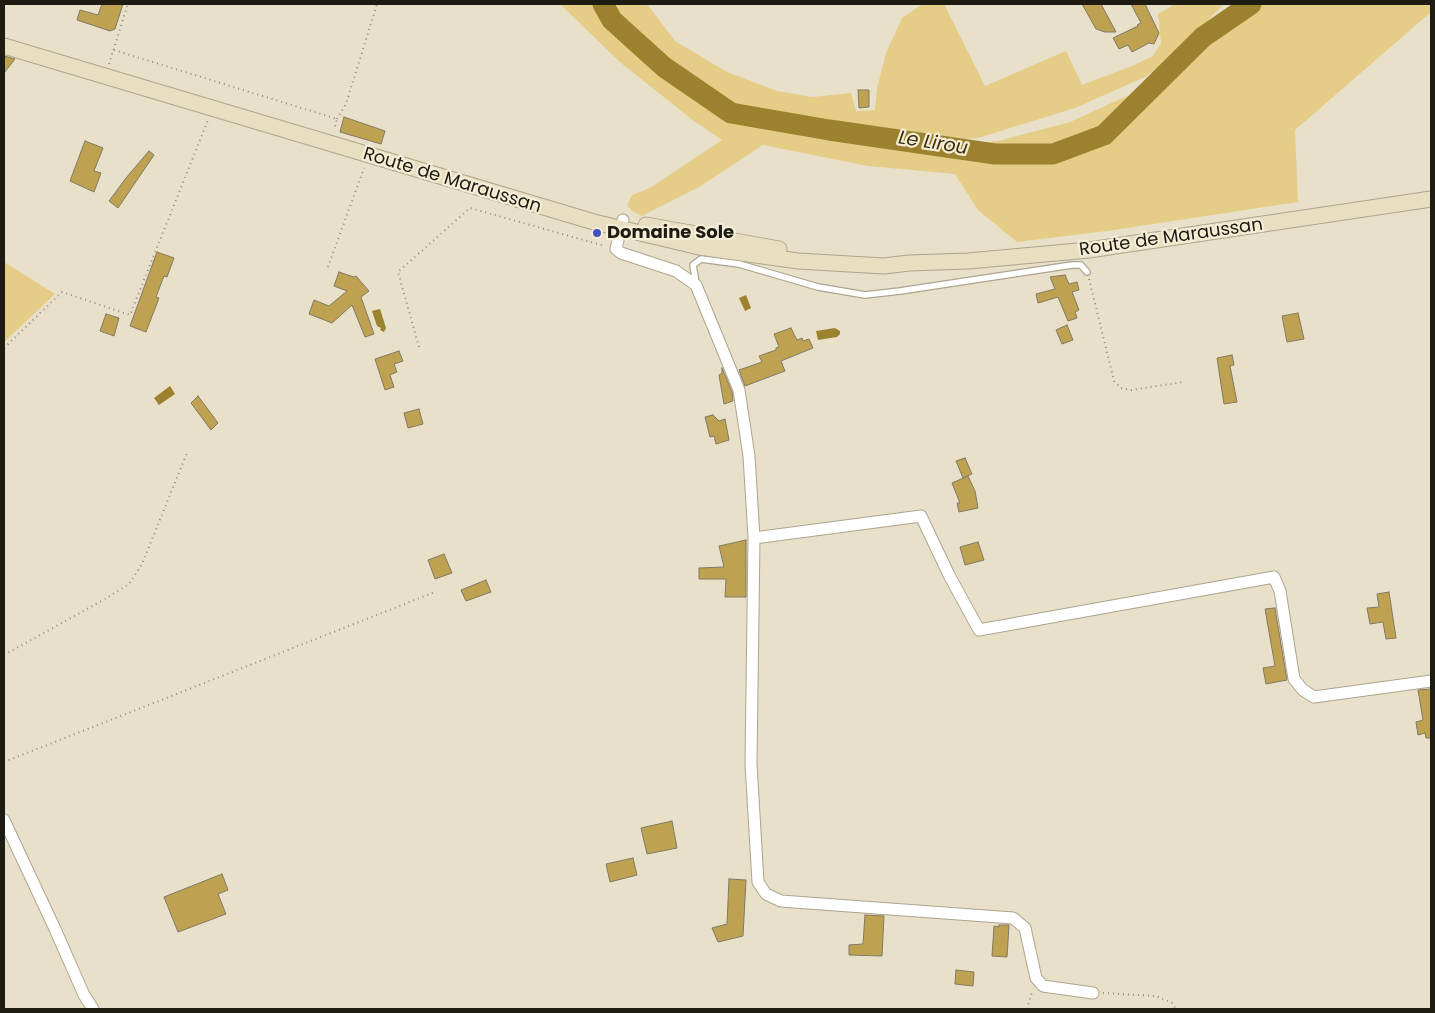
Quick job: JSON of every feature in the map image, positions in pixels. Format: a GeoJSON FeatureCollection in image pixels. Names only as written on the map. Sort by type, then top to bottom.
{"type":"FeatureCollection","features":[{"type":"Feature","properties":{"kind":"main road","name":"Route de Maraussan"},"geometry":{"type":"LineString","coordinates":[[4,39],[622,224]]}},
{"type":"Feature","properties":{"kind":"main road","name":"Route de Maraussan"},"geometry":{"type":"LineString","coordinates":[[4,46],[536,206],[622,224],[774,248],[910,263],[968,261],[1089,250],[1431,200]]}},
{"type":"Feature","properties":{"kind":"street"},"geometry":{"type":"LineString","coordinates":[[622,224],[616,249],[629,257],[676,272],[696,285],[739,390],[749,456],[754,538],[751,764],[758,882],[766,894],[781,901],[1013,918],[1025,928],[1036,978],[1043,986],[1093,993]]}},
{"type":"Feature","properties":{"kind":"street"},"geometry":{"type":"LineString","coordinates":[[754,538],[921,516],[949,575],[979,630],[1274,577],[1280,591],[1294,679],[1303,690],[1314,697],[1431,681]]}},
{"type":"Feature","properties":{"kind":"street"},"geometry":{"type":"LineString","coordinates":[[4,820],[84,995],[93,1009]]}},
{"type":"Feature","properties":{"kind":"lane"},"geometry":{"type":"LineString","coordinates":[[696,285],[693,265],[701,259],[739,264],[818,287],[865,295],[910,290],[1072,265],[1081,265],[1088,272]]}},
{"type":"Feature","properties":{"kind":"path"},"geometry":{"type":"LineString","coordinates":[[107,70],[128,4]]}},
{"type":"Feature","properties":{"kind":"path"},"geometry":{"type":"LineString","coordinates":[[331,138],[337,119],[346,104],[377,4]]}},
{"type":"Feature","properties":{"kind":"path"},"geometry":{"type":"LineString","coordinates":[[114,50],[337,119]]}},
{"type":"Feature","properties":{"kind":"path"},"geometry":{"type":"LineString","coordinates":[[4,348],[62,292],[130,315],[213,109]]}},
{"type":"Feature","properties":{"kind":"path"},"geometry":{"type":"LineString","coordinates":[[328,267],[369,156]]}},
{"type":"Feature","properties":{"kind":"path"},"geometry":{"type":"LineString","coordinates":[[419,346],[398,272],[470,208],[616,249]]}},
{"type":"Feature","properties":{"kind":"path"},"geometry":{"type":"LineString","coordinates":[[1088,272],[1114,381],[1120,388],[1131,390],[1183,382]]}},
{"type":"Feature","properties":{"kind":"path"},"geometry":{"type":"LineString","coordinates":[[4,655],[106,599],[129,584],[142,564],[187,453]]}},
{"type":"Feature","properties":{"kind":"path"},"geometry":{"type":"LineString","coordinates":[[4,762],[435,592]]}},
{"type":"Feature","properties":{"kind":"path"},"geometry":{"type":"LineString","coordinates":[[1027,1009],[1036,978]]}},
{"type":"Feature","properties":{"kind":"path"},"geometry":{"type":"LineString","coordinates":[[1093,993],[1156,996],[1172,1003],[1176,1009]]}},
{"type":"Feature","properties":{"kind":"shaded area"},"geometry":{"type":"Polygon","coordinates":[[[560,4],[647,4],[675,41],[727,72],[777,91],[812,97],[851,93],[856,111],[875,110],[877,88],[886,53],[902,18],[923,4],[944,4],[985,86],[1066,51],[1082,85],[1153,56],[1161,43],[1158,14],[1175,4],[1224,4],[1171,58],[1145,77],[1075,108],[978,138],[948,140],[739,114],[739,119],[938,149],[998,141],[1070,122],[1173,75],[1201,46],[1236,4],[1431,4],[1431,12],[1295,130],[1298,202],[1107,231],[1017,242],[978,210],[955,174],[868,166],[763,145],[699,187],[642,216],[632,211],[627,205],[632,195],[650,188],[722,140],[694,121],[621,63],[560,4]]]}},
{"type":"Feature","properties":{"kind":"shaded area"},"geometry":{"type":"Polygon","coordinates":[[[4,262],[55,294],[4,342],[4,262]]]}},
{"type":"Feature","properties":{"kind":"shaded area"},"geometry":{"type":"Polygon","coordinates":[[[746,295],[751,308],[745,311],[739,298],[746,295]]]}},
{"type":"Feature","properties":{"kind":"shaded area"},"geometry":{"type":"Polygon","coordinates":[[[380,309],[386,328],[384,332],[377,326],[372,311],[380,309]]]}},
{"type":"Feature","properties":{"kind":"shaded area"},"geometry":{"type":"Polygon","coordinates":[[[835,328],[840,331],[837,337],[818,340],[816,331],[835,328]]]}},
{"type":"Feature","properties":{"kind":"shaded area"},"geometry":{"type":"Polygon","coordinates":[[[170,386],[175,394],[159,405],[154,398],[170,386]]]}},
{"type":"Feature","properties":{"kind":"building"},"geometry":{"type":"Polygon","coordinates":[[[102,4],[123,4],[115,29],[110,31],[77,20],[80,10],[98,15],[102,4]]]}},
{"type":"Feature","properties":{"kind":"building"},"geometry":{"type":"Polygon","coordinates":[[[1082,4],[1101,4],[1116,32],[1105,32],[1096,29],[1082,4]]]}},
{"type":"Feature","properties":{"kind":"building"},"geometry":{"type":"Polygon","coordinates":[[[1131,4],[1145,4],[1159,33],[1154,44],[1149,43],[1132,52],[1128,45],[1119,49],[1113,38],[1141,23],[1131,4]]]}},
{"type":"Feature","properties":{"kind":"building"},"geometry":{"type":"Polygon","coordinates":[[[4,56],[15,59],[4,73],[4,56]]]}},
{"type":"Feature","properties":{"kind":"building"},"geometry":{"type":"Polygon","coordinates":[[[858,90],[869,90],[869,107],[859,108],[858,90]]]}},
{"type":"Feature","properties":{"kind":"building"},"geometry":{"type":"Polygon","coordinates":[[[344,117],[385,131],[381,144],[340,132],[344,117]]]}},
{"type":"Feature","properties":{"kind":"building"},"geometry":{"type":"Polygon","coordinates":[[[85,141],[103,148],[94,171],[101,173],[94,192],[70,181],[85,141]]]}},
{"type":"Feature","properties":{"kind":"building"},"geometry":{"type":"Polygon","coordinates":[[[149,151],[154,155],[118,208],[109,201],[149,151]]]}},
{"type":"Feature","properties":{"kind":"building"},"geometry":{"type":"Polygon","coordinates":[[[157,252],[174,258],[167,277],[164,276],[156,297],[159,298],[146,332],[130,326],[157,252]]]}},
{"type":"Feature","properties":{"kind":"building"},"geometry":{"type":"Polygon","coordinates":[[[339,272],[356,276],[369,291],[361,297],[374,334],[365,337],[352,305],[332,323],[309,314],[314,300],[329,306],[347,291],[334,286],[339,272]]]}},
{"type":"Feature","properties":{"kind":"building"},"geometry":{"type":"Polygon","coordinates":[[[1065,275],[1069,284],[1077,282],[1079,290],[1072,292],[1079,310],[1075,312],[1077,318],[1068,321],[1058,297],[1038,303],[1036,294],[1055,289],[1050,277],[1065,275]]]}},
{"type":"Feature","properties":{"kind":"building"},"geometry":{"type":"Polygon","coordinates":[[[1298,313],[1304,339],[1287,342],[1282,316],[1298,313]]]}},
{"type":"Feature","properties":{"kind":"building"},"geometry":{"type":"Polygon","coordinates":[[[106,314],[119,318],[114,336],[100,331],[106,314]]]}},
{"type":"Feature","properties":{"kind":"building"},"geometry":{"type":"Polygon","coordinates":[[[1067,325],[1073,340],[1062,344],[1056,330],[1067,325]]]}},
{"type":"Feature","properties":{"kind":"building"},"geometry":{"type":"Polygon","coordinates":[[[791,328],[797,340],[802,338],[803,341],[809,339],[813,348],[781,361],[785,371],[745,386],[739,370],[762,362],[759,356],[776,350],[779,347],[774,334],[791,328]]]}},
{"type":"Feature","properties":{"kind":"building"},"geometry":{"type":"Polygon","coordinates":[[[399,351],[403,361],[394,364],[397,372],[390,375],[394,387],[385,390],[375,359],[399,351]]]}},
{"type":"Feature","properties":{"kind":"building"},"geometry":{"type":"Polygon","coordinates":[[[1232,355],[1234,365],[1230,366],[1237,402],[1224,404],[1217,358],[1232,355]]]}},
{"type":"Feature","properties":{"kind":"building"},"geometry":{"type":"Polygon","coordinates":[[[722,368],[732,392],[733,401],[724,404],[719,375],[722,373],[722,368]]]}},
{"type":"Feature","properties":{"kind":"building"},"geometry":{"type":"Polygon","coordinates":[[[198,396],[218,423],[211,430],[191,403],[198,396]]]}},
{"type":"Feature","properties":{"kind":"building"},"geometry":{"type":"Polygon","coordinates":[[[419,409],[423,424],[408,428],[404,413],[419,409]]]}},
{"type":"Feature","properties":{"kind":"building"},"geometry":{"type":"Polygon","coordinates":[[[713,415],[719,421],[725,419],[729,440],[716,444],[714,436],[710,437],[705,417],[713,415]]]}},
{"type":"Feature","properties":{"kind":"building"},"geometry":{"type":"Polygon","coordinates":[[[965,458],[972,474],[963,478],[956,461],[965,458]]]}},
{"type":"Feature","properties":{"kind":"building"},"geometry":{"type":"Polygon","coordinates":[[[968,476],[975,491],[978,508],[959,512],[957,503],[960,503],[952,483],[968,476]]]}},
{"type":"Feature","properties":{"kind":"building"},"geometry":{"type":"Polygon","coordinates":[[[746,540],[746,597],[725,597],[726,579],[699,579],[699,568],[724,567],[719,546],[746,540]]]}},
{"type":"Feature","properties":{"kind":"building"},"geometry":{"type":"Polygon","coordinates":[[[978,542],[984,560],[965,565],[960,547],[978,542]]]}},
{"type":"Feature","properties":{"kind":"building"},"geometry":{"type":"Polygon","coordinates":[[[444,554],[452,573],[435,579],[428,560],[444,554]]]}},
{"type":"Feature","properties":{"kind":"building"},"geometry":{"type":"Polygon","coordinates":[[[486,580],[491,592],[466,601],[461,590],[486,580]]]}},
{"type":"Feature","properties":{"kind":"building"},"geometry":{"type":"Polygon","coordinates":[[[1389,592],[1396,638],[1386,639],[1383,622],[1370,624],[1367,608],[1379,607],[1377,594],[1389,592]]]}},
{"type":"Feature","properties":{"kind":"building"},"geometry":{"type":"Polygon","coordinates":[[[1275,608],[1287,680],[1266,684],[1263,668],[1275,666],[1265,609],[1275,608]]]}},
{"type":"Feature","properties":{"kind":"building"},"geometry":{"type":"Polygon","coordinates":[[[1431,689],[1431,738],[1426,738],[1425,733],[1418,735],[1416,722],[1423,720],[1418,690],[1431,689]]]}},
{"type":"Feature","properties":{"kind":"building"},"geometry":{"type":"Polygon","coordinates":[[[672,821],[677,848],[647,854],[641,828],[672,821]]]}},
{"type":"Feature","properties":{"kind":"building"},"geometry":{"type":"Polygon","coordinates":[[[633,858],[637,875],[610,882],[606,864],[633,858]]]}},
{"type":"Feature","properties":{"kind":"building"},"geometry":{"type":"Polygon","coordinates":[[[222,874],[228,890],[218,894],[226,914],[178,932],[164,897],[222,874]]]}},
{"type":"Feature","properties":{"kind":"building"},"geometry":{"type":"Polygon","coordinates":[[[729,879],[746,880],[743,936],[718,942],[712,928],[727,924],[729,879]]]}},
{"type":"Feature","properties":{"kind":"building"},"geometry":{"type":"Polygon","coordinates":[[[865,915],[884,916],[882,956],[849,955],[849,945],[863,944],[865,915]]]}},
{"type":"Feature","properties":{"kind":"building"},"geometry":{"type":"Polygon","coordinates":[[[999,925],[1009,925],[1007,957],[992,956],[994,926],[999,927],[999,925]]]}},
{"type":"Feature","properties":{"kind":"building"},"geometry":{"type":"Polygon","coordinates":[[[956,970],[974,972],[973,986],[955,984],[956,970]]]}},
{"type":"Feature","properties":{"kind":"waterway","name":"Le Lirou"},"geometry":{"type":"LineString","coordinates":[[603,4],[612,20],[664,67],[731,113],[829,130],[995,154],[1053,154],[1104,135],[1203,37],[1251,4]]}},
{"type":"Feature","properties":{"kind":"place","name":"Domaine Sole"},"geometry":{"type":"Point","coordinates":[597,233]}}]}
